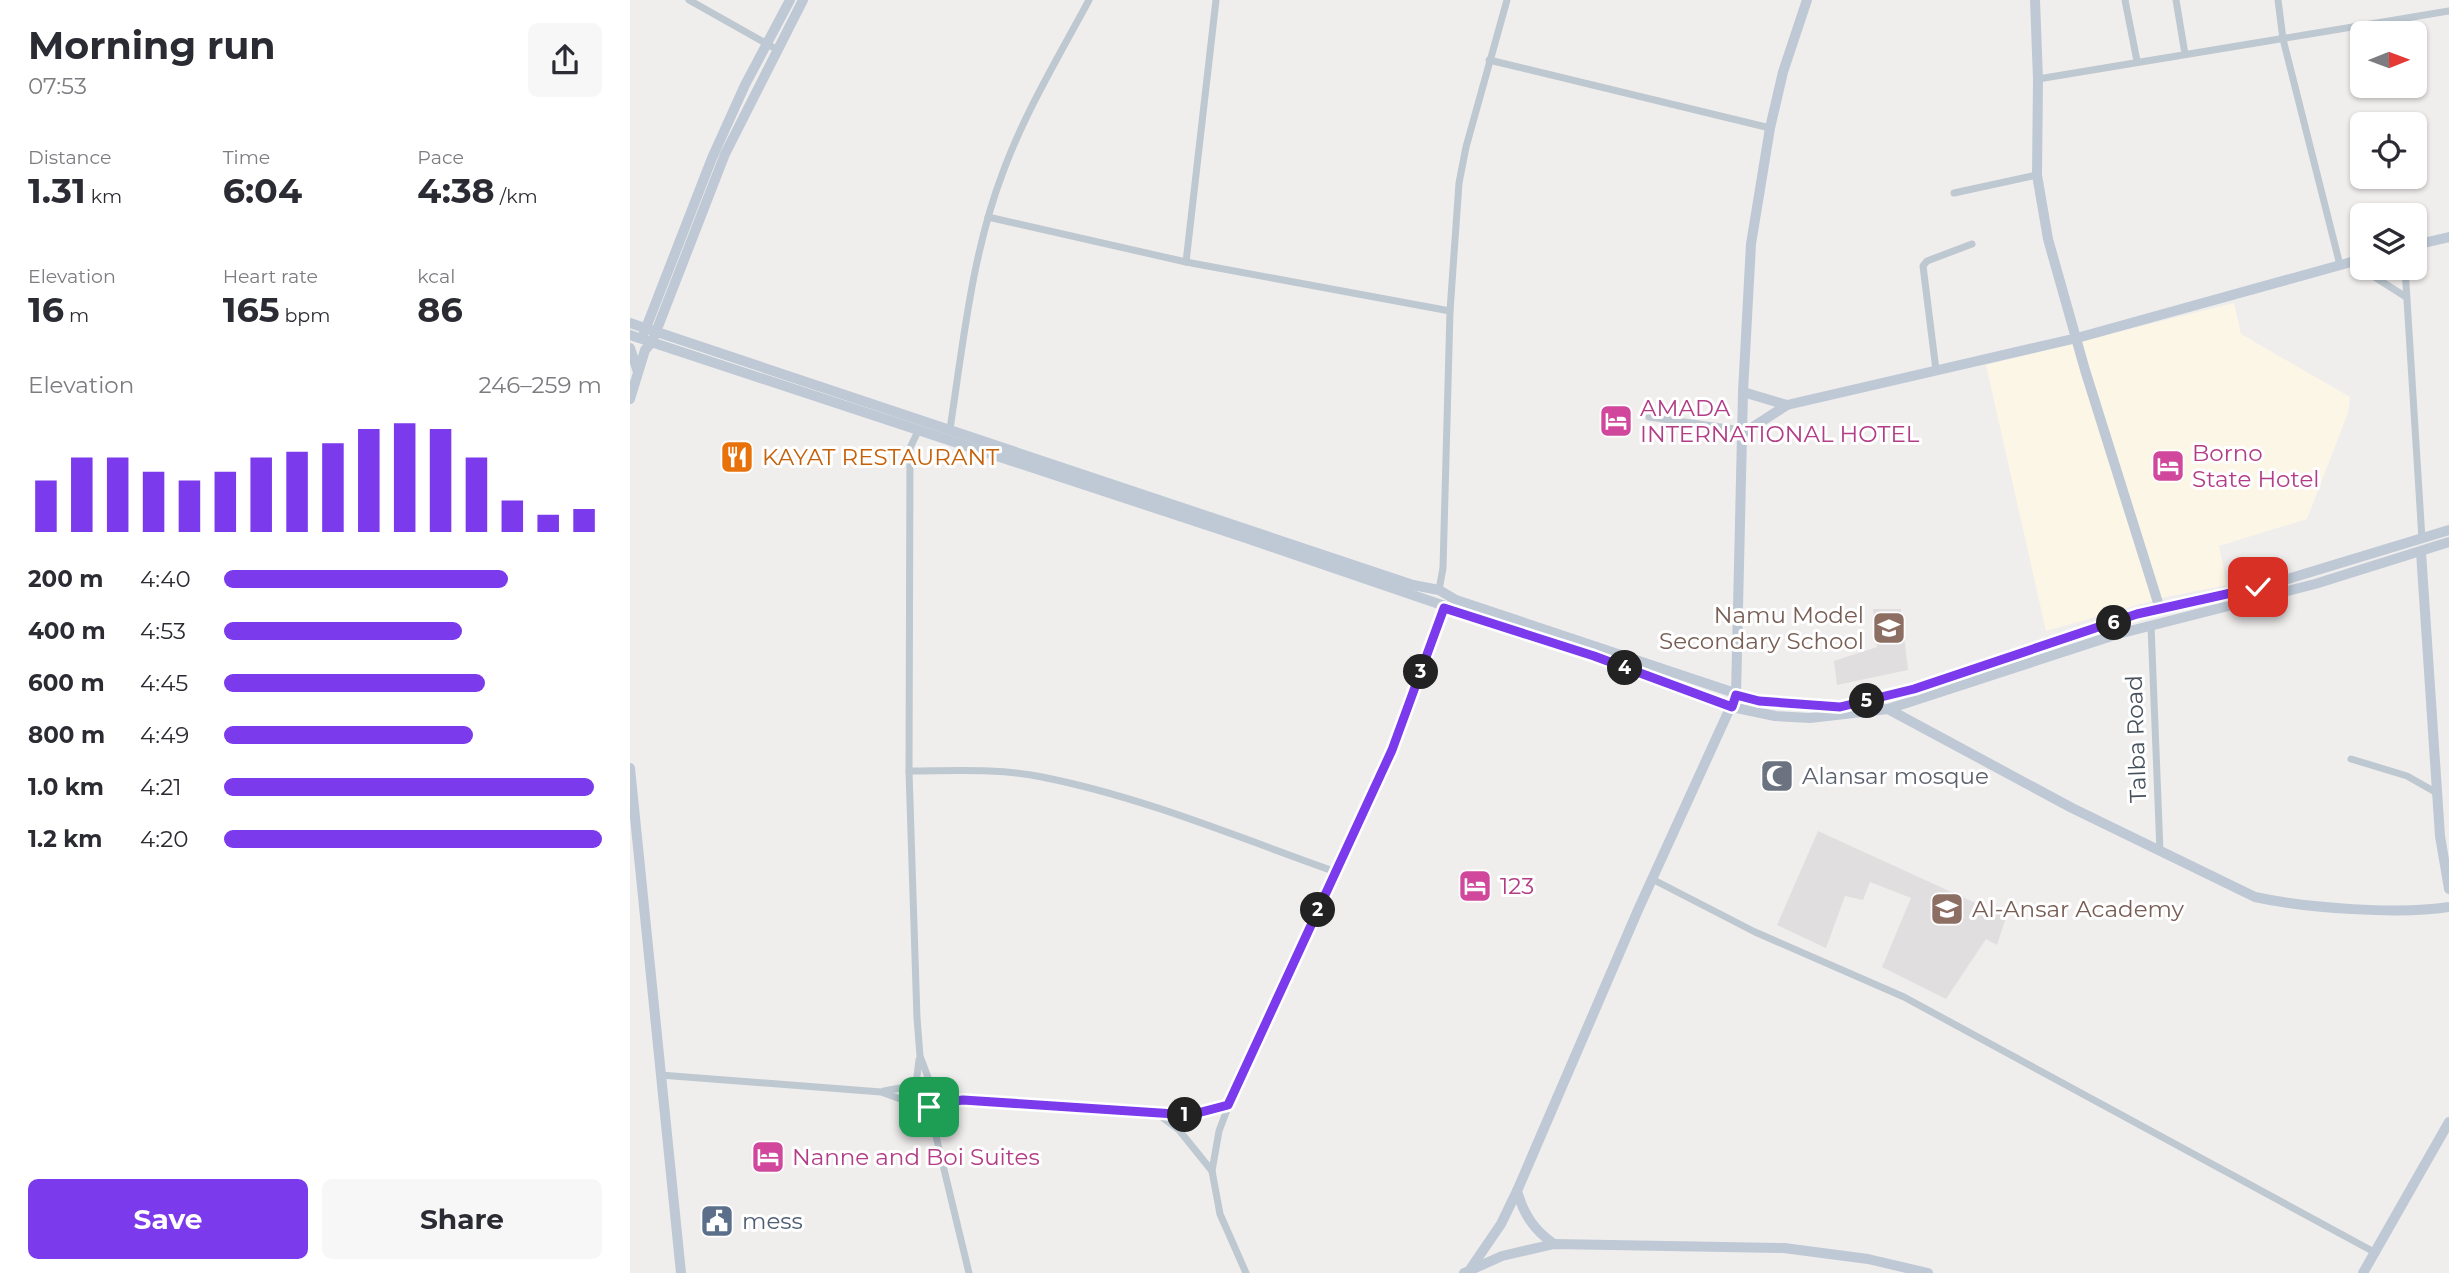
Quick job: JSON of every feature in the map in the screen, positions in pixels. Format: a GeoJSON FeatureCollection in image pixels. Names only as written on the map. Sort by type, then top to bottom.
{"type":"FeatureCollection","features":[{"type":"Feature","properties":{"kind":"street"},"geometry":{"type":"LineString","coordinates":[[689,0],[771,47]]}},
{"type":"Feature","properties":{"kind":"street"},"geometry":{"type":"LineString","coordinates":[[630,399],[648,338],[790,0]]}},
{"type":"Feature","properties":{"kind":"street"},"geometry":{"type":"LineString","coordinates":[[771,47],[803,0]]}},
{"type":"Feature","properties":{"kind":"street"},"geometry":{"type":"LineString","coordinates":[[950,429],[965,332],[988,217],[1003,172],[1039,92],[1089,0]]}},
{"type":"Feature","properties":{"kind":"street"},"geometry":{"type":"LineString","coordinates":[[1186,262],[1216,0]]}},
{"type":"Feature","properties":{"kind":"street"},"geometry":{"type":"LineString","coordinates":[[1439,590],[1443,568],[1450,312],[1460,184],[1465,147],[1507,0]]}},
{"type":"Feature","properties":{"kind":"street"},"geometry":{"type":"LineString","coordinates":[[1467,1270],[1500,1224],[1517,1191],[1652,879],[1736,695],[1743,392],[1751,244],[1770,128],[1783,72],[1807,0]]}},
{"type":"Feature","properties":{"kind":"street"},"geometry":{"type":"LineString","coordinates":[[2035,0],[2038,79],[2036,175],[2048,239],[2160,609]]}},
{"type":"Feature","properties":{"kind":"street"},"geometry":{"type":"LineString","coordinates":[[2125,0],[2137,61]]}},
{"type":"Feature","properties":{"kind":"street"},"geometry":{"type":"LineString","coordinates":[[2176,0],[2185,54]]}},
{"type":"Feature","properties":{"kind":"street"},"geometry":{"type":"LineString","coordinates":[[2278,0],[2283,39],[2346,264],[2406,297]]}},
{"type":"Feature","properties":{"kind":"street"},"geometry":{"type":"LineString","coordinates":[[2038,79],[2449,11]]}},
{"type":"Feature","properties":{"kind":"street"},"geometry":{"type":"LineString","coordinates":[[1489,60],[1770,128]]}},
{"type":"Feature","properties":{"kind":"street"},"geometry":{"type":"LineString","coordinates":[[1954,193],[2036,175]]}},
{"type":"Feature","properties":{"kind":"street"},"geometry":{"type":"LineString","coordinates":[[988,217],[1186,262],[1450,312]]}},
{"type":"Feature","properties":{"kind":"street"},"geometry":{"type":"LineString","coordinates":[[2427,242],[2449,237]]}},
{"type":"Feature","properties":{"kind":"street"},"geometry":{"type":"LineString","coordinates":[[1936,370],[1923,266],[1927,261],[1972,244]]}},
{"type":"Feature","properties":{"kind":"street"},"geometry":{"type":"LineString","coordinates":[[1649,417],[1742,432],[1787,405],[2077,338],[2350,263]]}},
{"type":"Feature","properties":{"kind":"street"},"geometry":{"type":"LineString","coordinates":[[2405,280],[2440,836],[2449,889]]}},
{"type":"Feature","properties":{"kind":"street"},"geometry":{"type":"LineString","coordinates":[[630,323],[648,338],[1444,608],[1594,656],[1732,707],[1810,718],[1888,709],[2151,625],[2315,584],[2422,546],[2449,530]]}},
{"type":"Feature","properties":{"kind":"street"},"geometry":{"type":"LineString","coordinates":[[630,335],[648,338],[950,429],[1400,580],[1439,590],[1455,600],[1736,695],[1783,704],[1840,707],[1914,689],[2160,609],[2422,546],[2449,542]]}},
{"type":"Feature","properties":{"kind":"street"},"geometry":{"type":"LineString","coordinates":[[630,348],[638,375]]}},
{"type":"Feature","properties":{"kind":"street"},"geometry":{"type":"LineString","coordinates":[[1743,392],[1787,405]]}},
{"type":"Feature","properties":{"kind":"street"},"geometry":{"type":"LineString","coordinates":[[919,429],[910,448],[909,771],[920,1056],[913,1085],[906,1096],[933,1135]]}},
{"type":"Feature","properties":{"kind":"street"},"geometry":{"type":"LineString","coordinates":[[1246,1273],[1220,1214],[1212,1171],[1219,1131],[1228,1105],[1392,750],[1444,608]]}},
{"type":"Feature","properties":{"kind":"street","name":"Talba Road"},"geometry":{"type":"LineString","coordinates":[[2151,625],[2160,851]]}},
{"type":"Feature","properties":{"kind":"street"},"geometry":{"type":"LineString","coordinates":[[1888,709],[2071,808],[2255,897],[2279,902],[2427,910],[2449,907]]}},
{"type":"Feature","properties":{"kind":"street"},"geometry":{"type":"LineString","coordinates":[[2351,759],[2407,776],[2438,793]]}},
{"type":"Feature","properties":{"kind":"street"},"geometry":{"type":"LineString","coordinates":[[630,768],[681,1273]]}},
{"type":"Feature","properties":{"kind":"street"},"geometry":{"type":"LineString","coordinates":[[909,771],[1041,776],[1153,807],[1336,872]]}},
{"type":"Feature","properties":{"kind":"street"},"geometry":{"type":"LineString","coordinates":[[1652,879],[1755,932],[1903,997],[2377,1254]]}},
{"type":"Feature","properties":{"kind":"street"},"geometry":{"type":"LineString","coordinates":[[920,1056],[930,1086],[933,1135],[969,1273]]}},
{"type":"Feature","properties":{"kind":"street"},"geometry":{"type":"LineString","coordinates":[[660,1075],[881,1092],[909,1102]]}},
{"type":"Feature","properties":{"kind":"street"},"geometry":{"type":"LineString","coordinates":[[881,1092],[913,1085],[930,1086],[963,1100]]}},
{"type":"Feature","properties":{"kind":"street"},"geometry":{"type":"LineString","coordinates":[[917,1110],[963,1100],[1158,1114],[1208,1113],[1228,1105]]}},
{"type":"Feature","properties":{"kind":"street"},"geometry":{"type":"LineString","coordinates":[[1158,1114],[1179,1130],[1212,1171]]}},
{"type":"Feature","properties":{"kind":"street"},"geometry":{"type":"LineString","coordinates":[[2363,1273],[2377,1254],[2449,1122]]}},
{"type":"Feature","properties":{"kind":"street"},"geometry":{"type":"LineString","coordinates":[[1517,1191],[1524,1213],[1539,1233],[1554,1244]]}},
{"type":"Feature","properties":{"kind":"street"},"geometry":{"type":"LineString","coordinates":[[1467,1270],[1554,1244],[1784,1248],[1868,1259],[1928,1273]]}},
{"type":"Feature","properties":{"kind":"shaded area","name":"Borno State Hotel"},"geometry":{"type":"Polygon","coordinates":[[[2234,303],[2241,334],[2350,397],[2348,413],[2307,519],[2219,546],[2227,585],[2166,597],[2046,631],[1986,365],[2234,303]]]}},
{"type":"Feature","properties":{"kind":"shaded area","name":"Namu Model Secondary School"},"geometry":{"type":"Polygon","coordinates":[[[1873,609],[1901,609],[1908,670],[1837,685],[1834,661],[1877,647],[1873,609]]]}},
{"type":"Feature","properties":{"kind":"shaded area","name":"Al-Ansar Academy"},"geometry":{"type":"Polygon","coordinates":[[[1818,831],[2006,917],[1997,945],[1986,939],[1946,999],[1882,967],[1911,898],[1870,882],[1863,900],[1845,896],[1826,948],[1777,925],[1818,831]]]}},
{"type":"Feature","properties":{"kind":"place","name":"AMADA INTERNATIONAL HOTEL"},"geometry":{"type":"Point","coordinates":[1616,421]}},
{"type":"Feature","properties":{"kind":"place","name":"KAYAT RESTAURANT"},"geometry":{"type":"Point","coordinates":[737,457]}},
{"type":"Feature","properties":{"kind":"place","name":"Borno State Hotel"},"geometry":{"type":"Point","coordinates":[2168,466]}},
{"type":"Feature","properties":{"kind":"place","name":"Namu Model Secondary School"},"geometry":{"type":"Point","coordinates":[1889,628]}},
{"type":"Feature","properties":{"kind":"place","name":"Alansar mosque"},"geometry":{"type":"Point","coordinates":[1777,776]}},
{"type":"Feature","properties":{"kind":"place","name":"123"},"geometry":{"type":"Point","coordinates":[1475,886]}},
{"type":"Feature","properties":{"kind":"place","name":"Al-Ansar Academy"},"geometry":{"type":"Point","coordinates":[1947,909]}},
{"type":"Feature","properties":{"kind":"place","name":"Nanne and Boi Suites"},"geometry":{"type":"Point","coordinates":[768,1157]}},
{"type":"Feature","properties":{"kind":"place","name":"mess"},"geometry":{"type":"Point","coordinates":[717,1221]}},
{"type":"Feature","properties":{"kind":"route"},"geometry":{"type":"LineString","coordinates":[[929,1107],[932,1104],[963,1100],[1190,1115],[1208,1113],[1228,1105],[1245,1062],[1392,750],[1444,608],[1594,656],[1732,707],[1736,695],[1759,701],[1840,707],[1914,689],[2137,614],[2258,587]]}}]}
